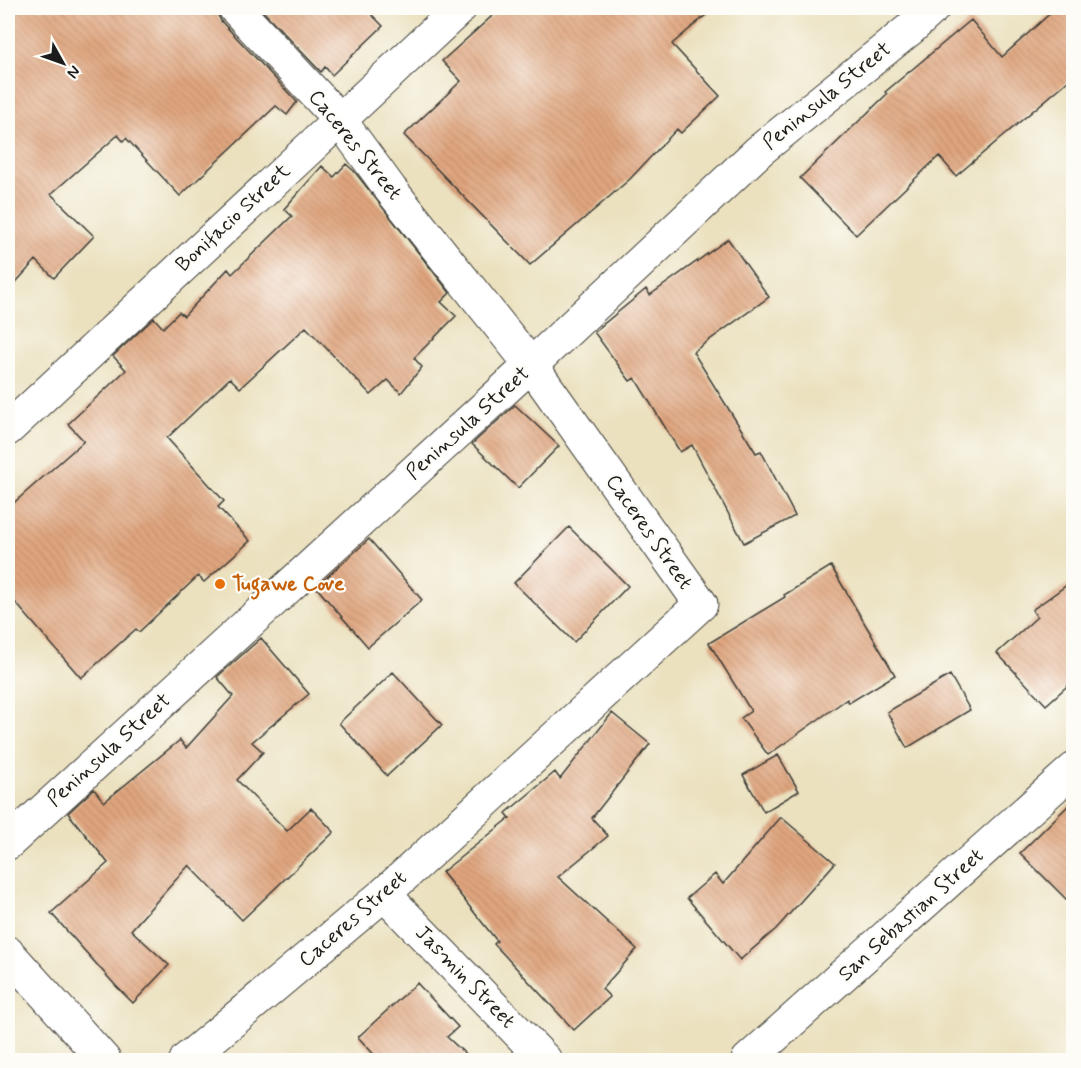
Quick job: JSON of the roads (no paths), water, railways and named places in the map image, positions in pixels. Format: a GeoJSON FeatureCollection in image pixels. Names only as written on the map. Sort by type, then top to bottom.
{"type":"FeatureCollection","features":[{"type":"Feature","properties":{"kind":"street","name":"Caceres Street"},"geometry":{"type":"LineString","coordinates":[[186,1060],[384,894],[701,604],[531,365],[391,190],[339,119],[234,8]]}},
{"type":"Feature","properties":{"kind":"street","name":"Bonifacio Street"},"geometry":{"type":"LineString","coordinates":[[8,429],[460,8]]}},
{"type":"Feature","properties":{"kind":"street","name":"Peninsula Street"},"geometry":{"type":"LineString","coordinates":[[8,843],[531,365],[759,151],[933,8]]}},
{"type":"Feature","properties":{"kind":"street","name":"San Sebastian Street"},"geometry":{"type":"LineString","coordinates":[[748,1060],[1074,769]]}},
{"type":"Feature","properties":{"kind":"street","name":"Jasmin Street"},"geometry":{"type":"LineString","coordinates":[[384,894],[545,1060]]}},
{"type":"Feature","properties":{"kind":"street"},"geometry":{"type":"LineString","coordinates":[[8,953],[104,1060]]}},
{"type":"Feature","properties":{"kind":"place","name":"Tugawe Cove"},"geometry":{"type":"Point","coordinates":[220,584]}}]}
